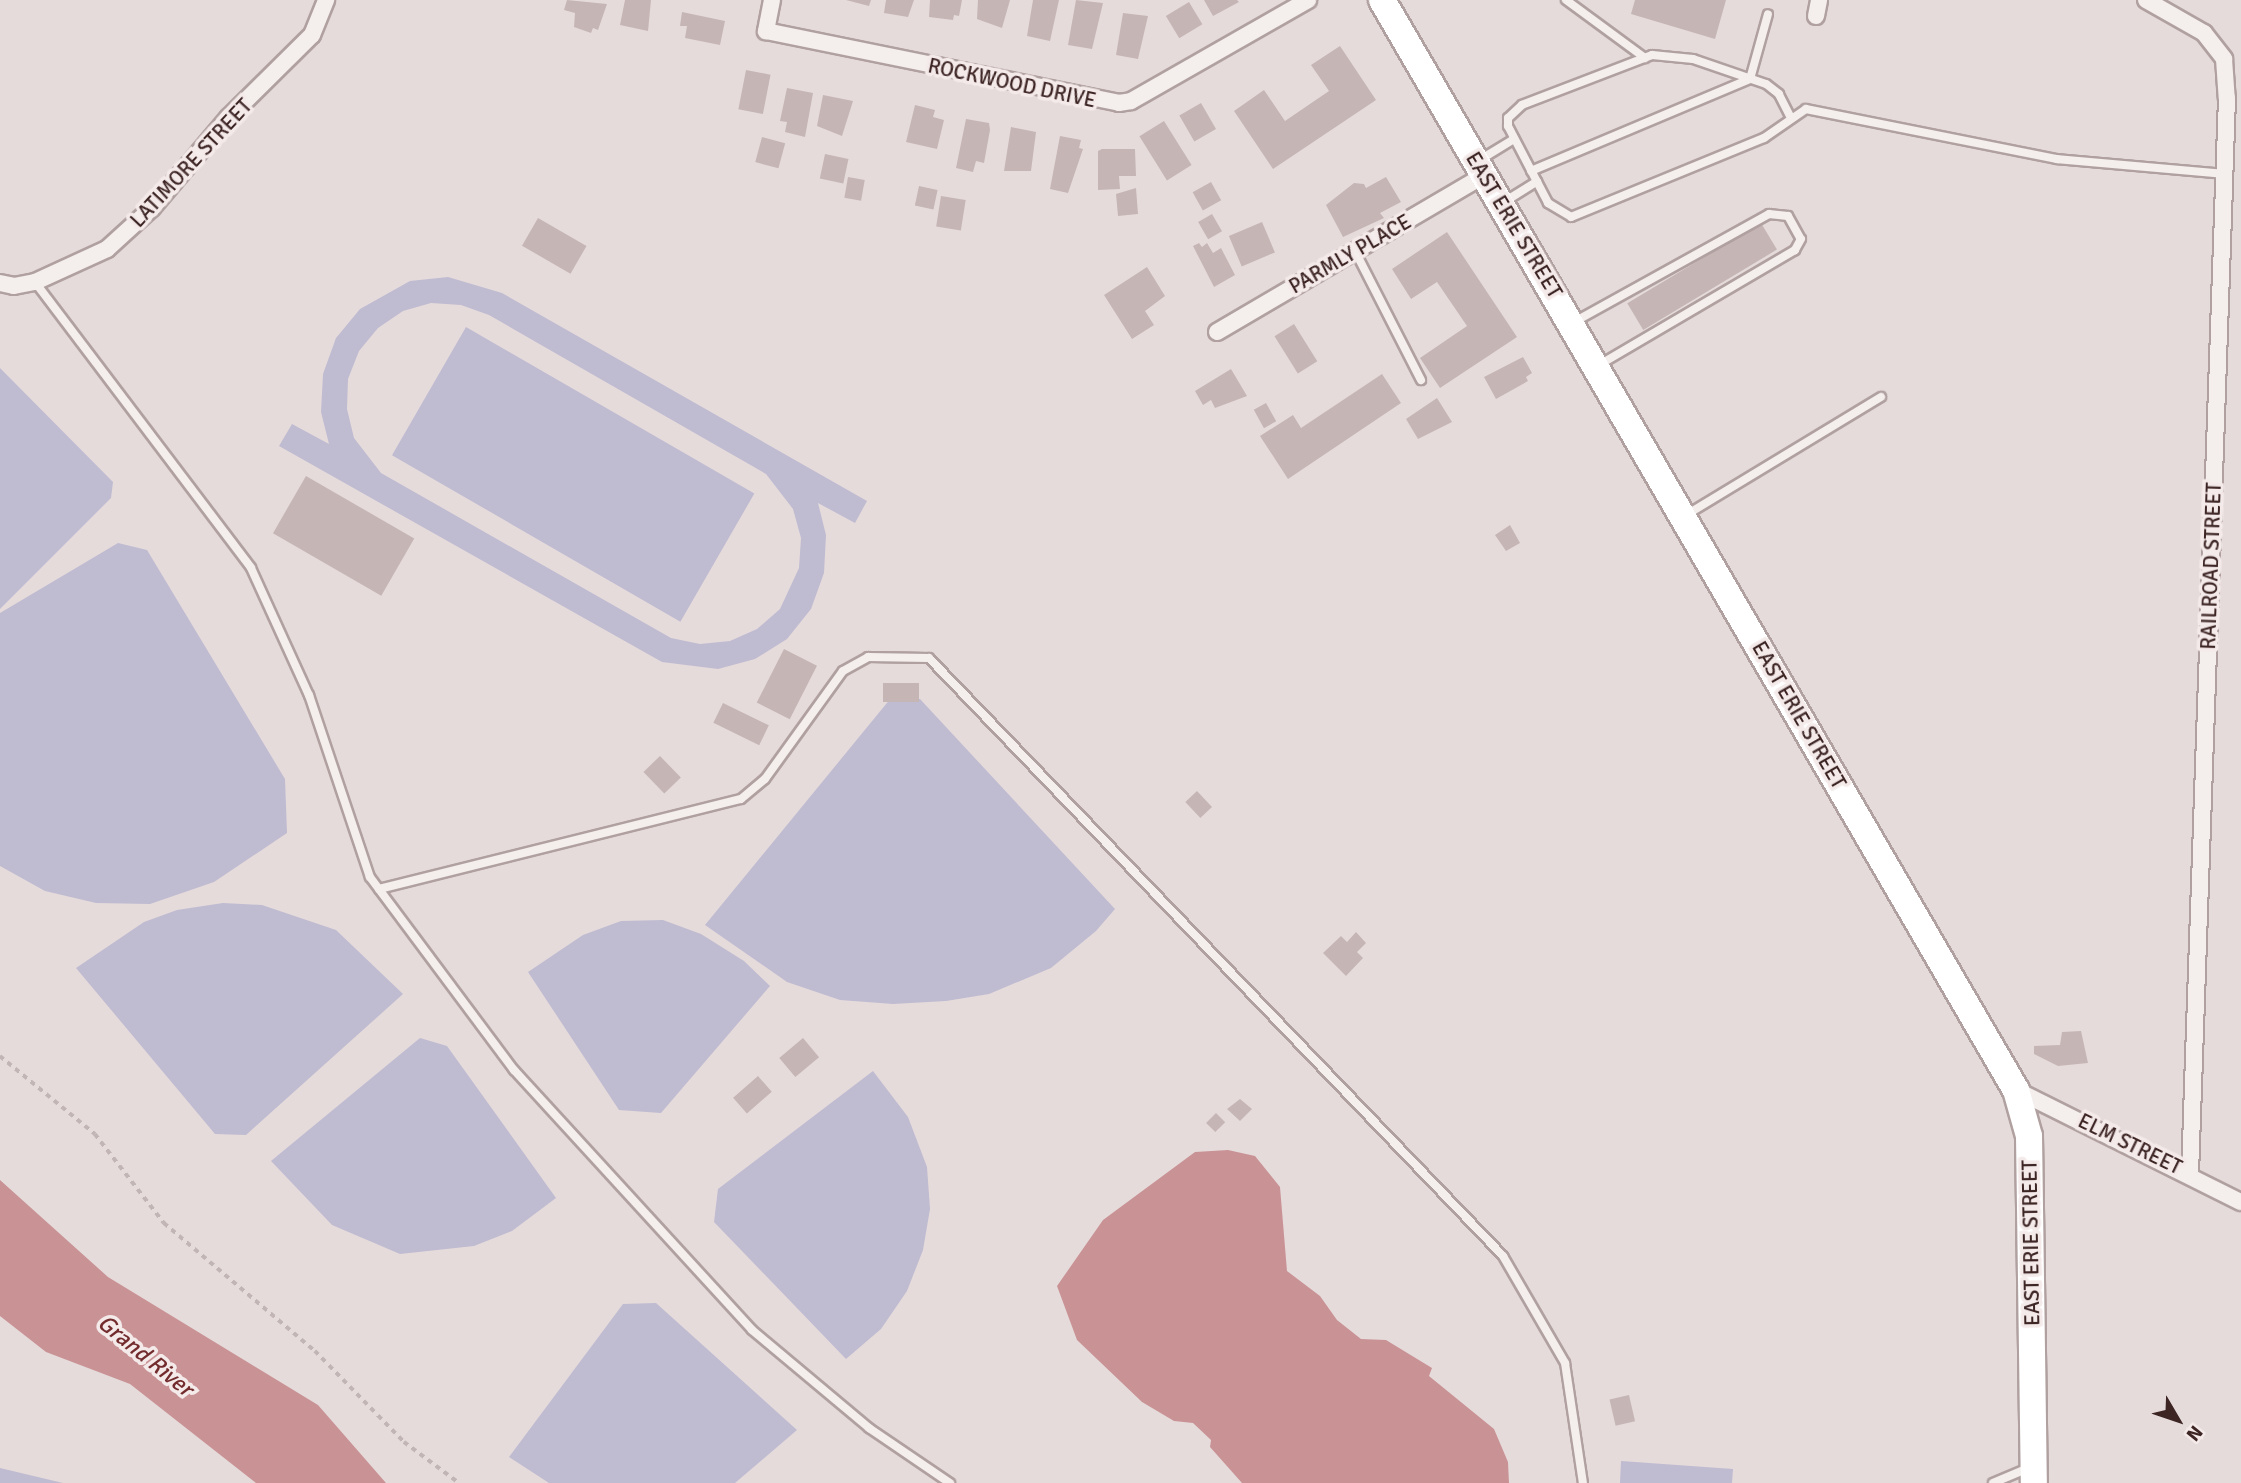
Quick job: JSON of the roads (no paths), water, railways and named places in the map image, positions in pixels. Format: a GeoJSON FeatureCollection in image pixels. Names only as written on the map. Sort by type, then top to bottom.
{"type":"FeatureCollection","features":[{"type":"Feature","properties":{"kind":"main road","name":"EAST ERIE STREET"},"geometry":{"type":"LineString","coordinates":[[1382,0],[2016,1090],[2029,1136],[2034,1474]]}},
{"type":"Feature","properties":{"kind":"street","name":"LATIMORE STREET"},"geometry":{"type":"LineString","coordinates":[[0,283],[14,286],[35,282],[62,273],[107,249],[152,208],[228,118],[313,35],[326,0]]}},
{"type":"Feature","properties":{"kind":"street","name":"ROCKWOOD DRIVE"},"geometry":{"type":"LineString","coordinates":[[772,0],[766,31],[1119,103],[1131,101],[1308,0]]}},
{"type":"Feature","properties":{"kind":"street","name":"RAILROAD STREET"},"geometry":{"type":"LineString","coordinates":[[2146,0],[2204,33],[2224,59],[2224,174],[2190,1173]]}},
{"type":"Feature","properties":{"kind":"street","name":"PARMLY PLACE"},"geometry":{"type":"LineString","coordinates":[[1217,332],[1355,251],[1480,169]]}},
{"type":"Feature","properties":{"kind":"street","name":"ELM STREET"},"geometry":{"type":"LineString","coordinates":[[2016,1090],[2190,1173],[2241,1202]]}},
{"type":"Feature","properties":{"kind":"lane"},"geometry":{"type":"LineString","coordinates":[[1566,0],[1646,58]]}},
{"type":"Feature","properties":{"kind":"lane"},"geometry":{"type":"LineString","coordinates":[[1750,79],[1768,14]]}},
{"type":"Feature","properties":{"kind":"lane"},"geometry":{"type":"LineString","coordinates":[[1791,118],[1779,94],[1750,79],[1671,55],[1646,58],[1522,105],[1508,118],[1514,139],[1548,203],[1571,217],[1764,138],[1806,108],[2057,159],[2224,174]]}},
{"type":"Feature","properties":{"kind":"lane"},"geometry":{"type":"LineString","coordinates":[[1531,171],[1750,79]]}},
{"type":"Feature","properties":{"kind":"lane"},"geometry":{"type":"LineString","coordinates":[[1480,169],[1514,139]]}},
{"type":"Feature","properties":{"kind":"lane"},"geometry":{"type":"LineString","coordinates":[[1500,204],[1537,181]]}},
{"type":"Feature","properties":{"kind":"lane"},"geometry":{"type":"LineString","coordinates":[[1572,323],[1769,214],[1788,216],[1801,239],[1795,250],[1597,367]]}},
{"type":"Feature","properties":{"kind":"lane"},"geometry":{"type":"LineString","coordinates":[[1355,251],[1421,380]]}},
{"type":"Feature","properties":{"kind":"lane"},"geometry":{"type":"LineString","coordinates":[[35,282],[251,568],[309,695],[370,877],[514,1070],[752,1330],[869,1428],[950,1483]]}},
{"type":"Feature","properties":{"kind":"lane"},"geometry":{"type":"LineString","coordinates":[[1684,517],[1881,397]]}},
{"type":"Feature","properties":{"kind":"lane"},"geometry":{"type":"LineString","coordinates":[[379,889],[741,799],[765,779],[843,671],[868,657],[929,658],[1503,1256],[1565,1363],[1583,1483]]}},
{"type":"Feature","properties":{"kind":"lane"},"geometry":{"type":"LineString","coordinates":[[1993,1483],[2034,1474]]}},
{"type":"Feature","properties":{"kind":"water"},"geometry":{"type":"Polygon","coordinates":[[[1228,1150],[1255,1156],[1280,1187],[1287,1271],[1320,1296],[1337,1320],[1361,1339],[1386,1340],[1432,1368],[1429,1376],[1494,1429],[1508,1462],[1509,1483],[1242,1483],[1210,1447],[1211,1440],[1193,1423],[1174,1421],[1142,1402],[1077,1340],[1057,1286],[1103,1220],[1195,1152],[1228,1150]]]}},
{"type":"Feature","properties":{"kind":"water","name":"Grand River"},"geometry":{"type":"Polygon","coordinates":[[[0,1180],[108,1277],[318,1405],[386,1483],[256,1483],[130,1384],[46,1352],[0,1316],[0,1180]]]}}]}
